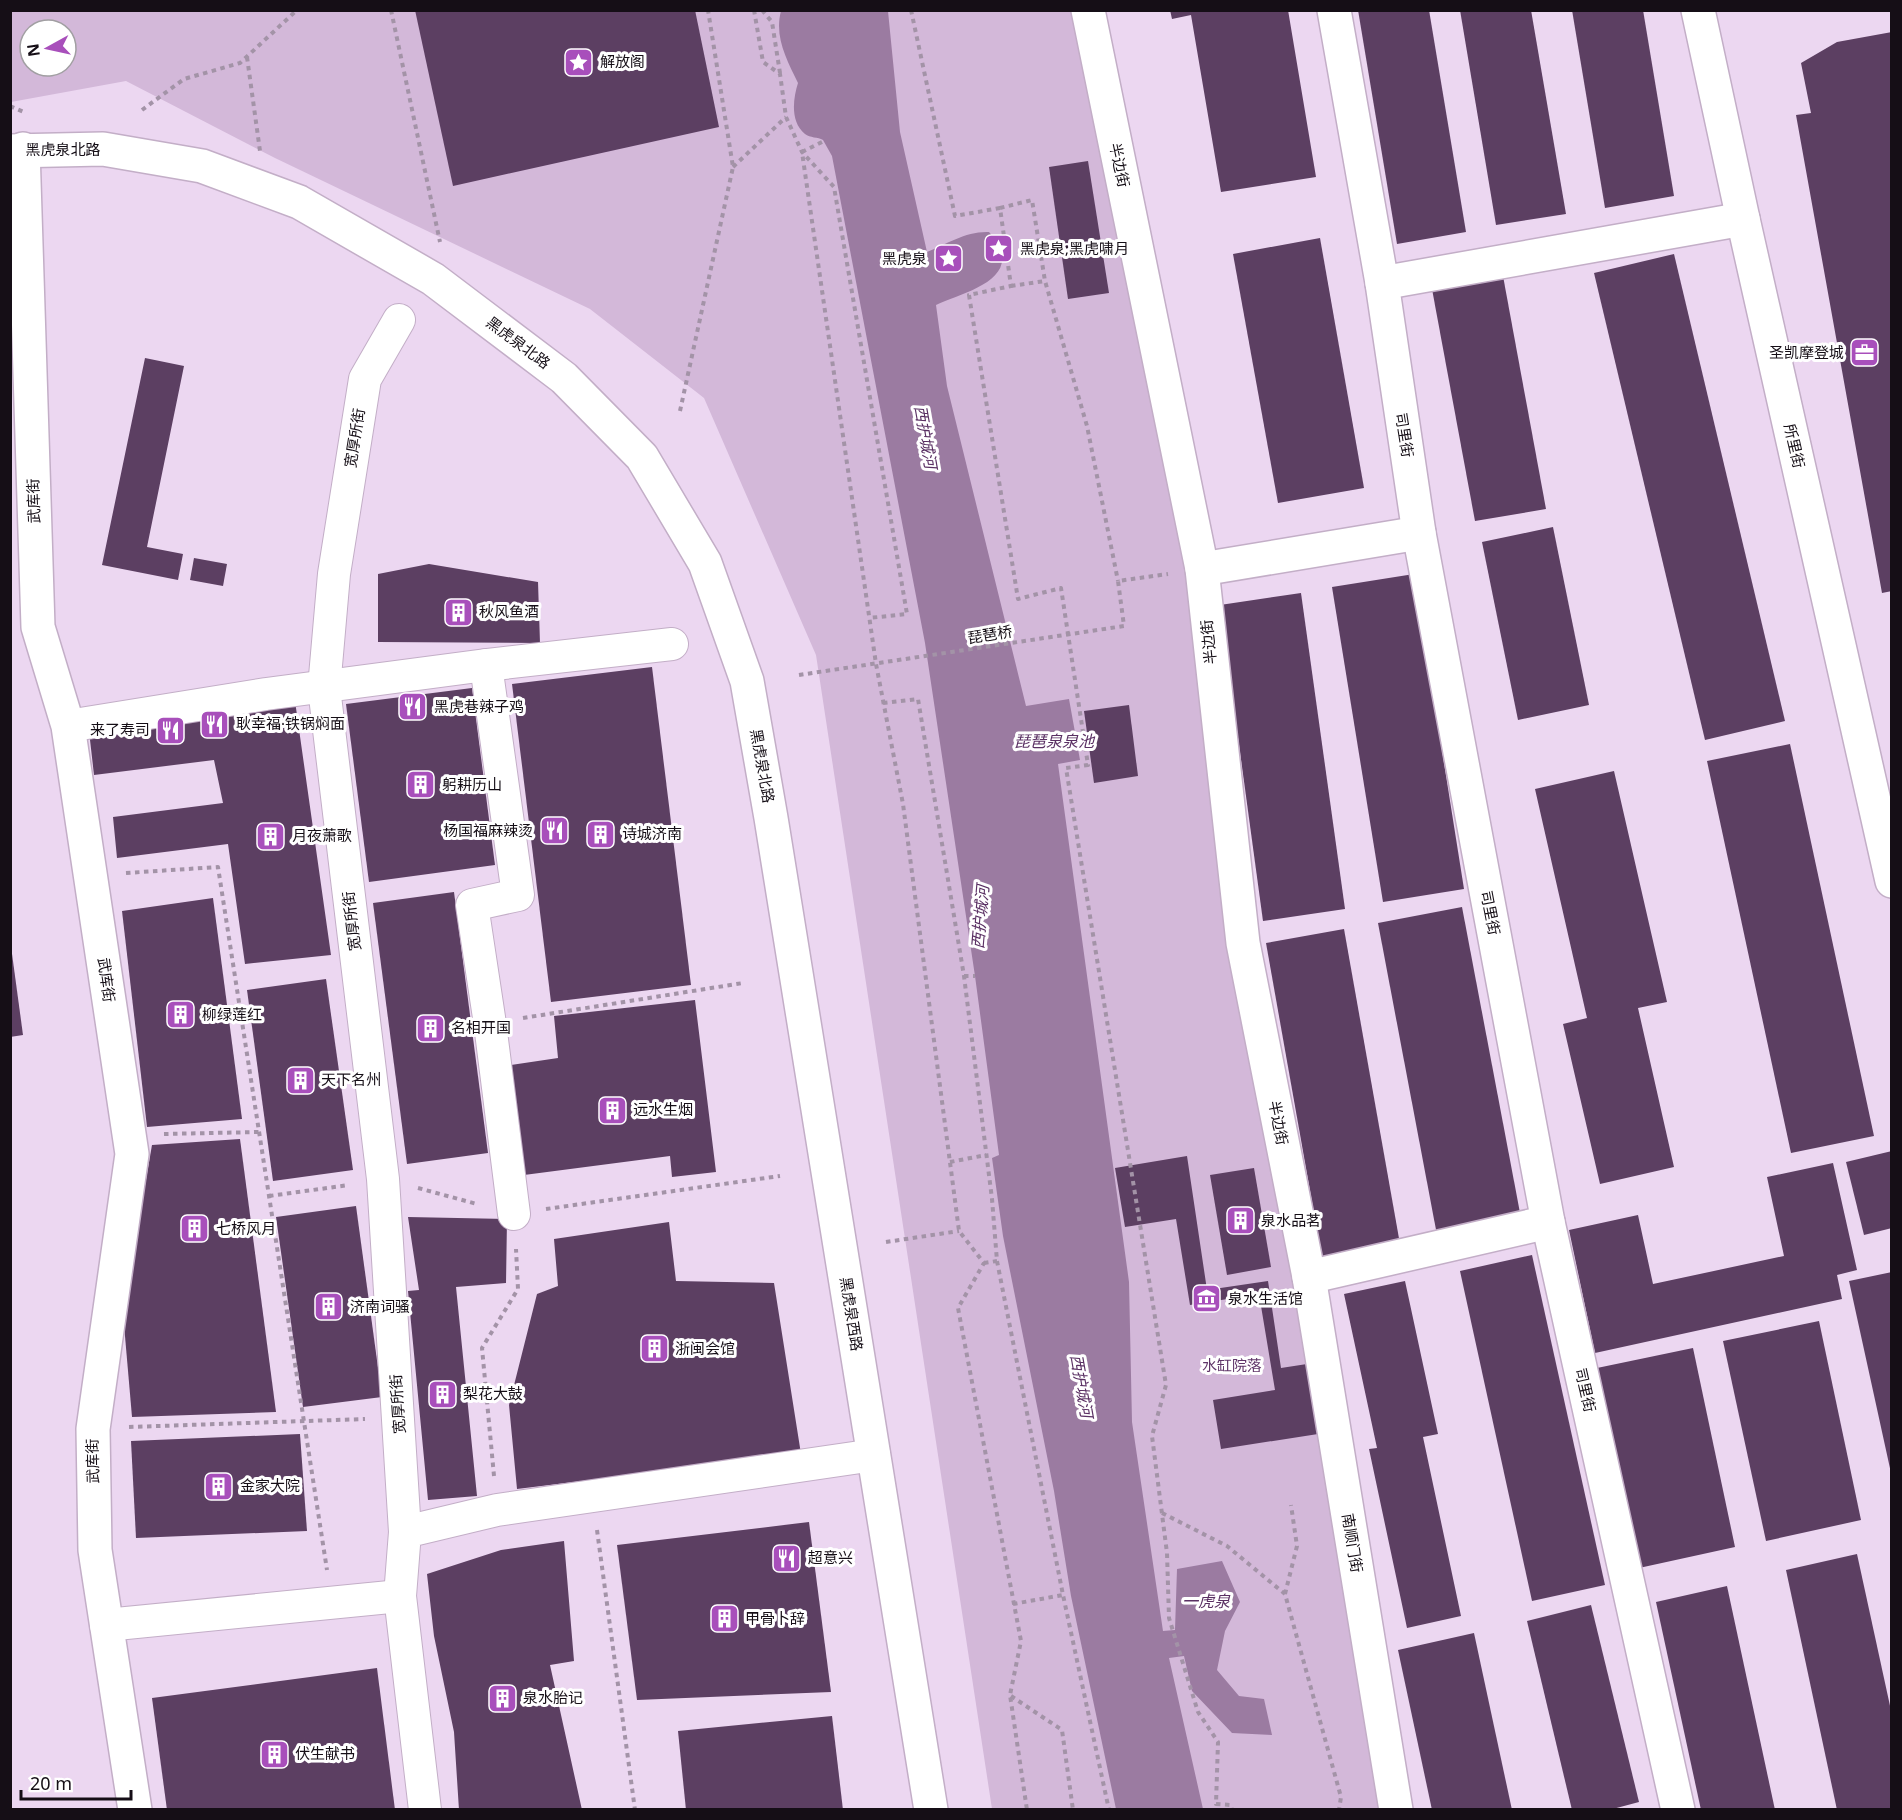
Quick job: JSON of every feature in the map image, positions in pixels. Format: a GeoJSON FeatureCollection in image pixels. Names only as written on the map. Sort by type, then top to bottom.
{"type":"FeatureCollection","features":[{"type":"Feature","properties":{"kind":"street","name":"半边街"},"geometry":{"type":"LineString","coordinates":[[1088,10],[1202,569],[1243,942],[1309,1277]]}},
{"type":"Feature","properties":{"kind":"street","name":"司里街"},"geometry":{"type":"LineString","coordinates":[[1335,10],[1382,284],[1419,533],[1548,1222],[1678,1809]]}},
{"type":"Feature","properties":{"kind":"street","name":"所里街"},"geometry":{"type":"LineString","coordinates":[[1698,10],[1892,881]]}},
{"type":"Feature","properties":{"kind":"street","name":"黑虎泉北路"},"geometry":{"type":"LineString","coordinates":[[17,150],[103,148],[202,166],[299,202],[433,279],[564,378],[642,457],[705,563],[747,681],[771,818]]}},
{"type":"Feature","properties":{"kind":"street","name":"武库街"},"geometry":{"type":"LineString","coordinates":[[17,150],[24,628],[68,726],[132,1154],[93,1429],[95,1550],[135,1809]]}},
{"type":"Feature","properties":{"kind":"street"},"geometry":{"type":"LineString","coordinates":[[1382,284],[1743,219]]}},
{"type":"Feature","properties":{"kind":"street","name":"宽厚所街"},"geometry":{"type":"LineString","coordinates":[[399,320],[365,379],[334,574],[324,688],[383,1179],[405,1532],[400,1596]]}},
{"type":"Feature","properties":{"kind":"street"},"geometry":{"type":"LineString","coordinates":[[1202,569],[1419,533]]}},
{"type":"Feature","properties":{"kind":"street"},"geometry":{"type":"LineString","coordinates":[[68,726],[266,694],[486,665],[672,644]]}},
{"type":"Feature","properties":{"kind":"street"},"geometry":{"type":"LineString","coordinates":[[486,665],[518,895],[472,905],[490,1024],[514,1214]]}},
{"type":"Feature","properties":{"kind":"street","name":"黑虎泉西路"},"geometry":{"type":"LineString","coordinates":[[771,818],[932,1809]]}},
{"type":"Feature","properties":{"kind":"street"},"geometry":{"type":"LineString","coordinates":[[1309,1277],[1548,1222]]}},
{"type":"Feature","properties":{"kind":"street","name":"南顺门街"},"geometry":{"type":"LineString","coordinates":[[1309,1277],[1396,1809]]}},
{"type":"Feature","properties":{"kind":"street"},"geometry":{"type":"LineString","coordinates":[[405,1532],[497,1510],[874,1455]]}},
{"type":"Feature","properties":{"kind":"street"},"geometry":{"type":"LineString","coordinates":[[106,1625],[400,1596],[425,1809]]}},
{"type":"Feature","properties":{"kind":"path"},"geometry":{"type":"LineString","coordinates":[[142,110],[184,79],[240,63],[297,10]]}},
{"type":"Feature","properties":{"kind":"path"},"geometry":{"type":"LineString","coordinates":[[392,10],[442,252]]}},
{"type":"Feature","properties":{"kind":"path"},"geometry":{"type":"LineString","coordinates":[[681,411],[733,167],[708,10]]}},
{"type":"Feature","properties":{"kind":"path"},"geometry":{"type":"LineString","coordinates":[[754,10],[763,62],[780,74]]}},
{"type":"Feature","properties":{"kind":"path"},"geometry":{"type":"LineString","coordinates":[[762,10],[772,22],[786,117],[802,152],[876,664],[903,804],[960,1231],[984,1263]]}},
{"type":"Feature","properties":{"kind":"path"},"geometry":{"type":"LineString","coordinates":[[911,10],[955,216],[1032,200],[1045,281],[1087,426],[1118,581],[1202,569]]}},
{"type":"Feature","properties":{"kind":"path"},"geometry":{"type":"LineString","coordinates":[[247,57],[262,162]]}},
{"type":"Feature","properties":{"kind":"path"},"geometry":{"type":"LineString","coordinates":[[733,167],[786,117]]}},
{"type":"Feature","properties":{"kind":"path"},"geometry":{"type":"LineString","coordinates":[[802,152],[822,142]]}},
{"type":"Feature","properties":{"kind":"path"},"geometry":{"type":"LineString","coordinates":[[802,152],[834,187],[907,614],[869,618]]}},
{"type":"Feature","properties":{"kind":"path"},"geometry":{"type":"LineString","coordinates":[[1000,208],[1011,286]]}},
{"type":"Feature","properties":{"kind":"path"},"geometry":{"type":"LineString","coordinates":[[1045,281],[969,295],[1018,599],[1061,588],[1088,765],[1066,768],[1166,1385],[1152,1436],[1167,1553],[1169,1618],[1197,1712],[1218,1742],[1216,1804],[1231,1805],[1232,1809]]}},
{"type":"Feature","properties":{"kind":"path","name":"琵琶桥"},"geometry":{"type":"LineString","coordinates":[[799,675],[1125,626],[1118,581]]}},
{"type":"Feature","properties":{"kind":"path"},"geometry":{"type":"LineString","coordinates":[[883,703],[918,699],[964,976],[998,1261],[1063,1595],[1109,1809]]}},
{"type":"Feature","properties":{"kind":"path"},"geometry":{"type":"LineString","coordinates":[[91,876],[218,867],[332,1603]]}},
{"type":"Feature","properties":{"kind":"path"},"geometry":{"type":"LineString","coordinates":[[964,976],[975,976]]}},
{"type":"Feature","properties":{"kind":"path"},"geometry":{"type":"LineString","coordinates":[[490,1024],[743,983]]}},
{"type":"Feature","properties":{"kind":"path"},"geometry":{"type":"LineString","coordinates":[[129,1135],[259,1132]]}},
{"type":"Feature","properties":{"kind":"path"},"geometry":{"type":"LineString","coordinates":[[950,1162],[986,1155]]}},
{"type":"Feature","properties":{"kind":"path"},"geometry":{"type":"LineString","coordinates":[[497,1510],[482,1348],[518,1289],[514,1214],[780,1176]]}},
{"type":"Feature","properties":{"kind":"path"},"geometry":{"type":"LineString","coordinates":[[886,1242],[960,1231]]}},
{"type":"Feature","properties":{"kind":"path"},"geometry":{"type":"LineString","coordinates":[[984,1263],[998,1261]]}},
{"type":"Feature","properties":{"kind":"path"},"geometry":{"type":"LineString","coordinates":[[984,1263],[958,1308],[1021,1641],[1010,1695],[1027,1809]]}},
{"type":"Feature","properties":{"kind":"path"},"geometry":{"type":"LineString","coordinates":[[93,1429],[399,1418]]}},
{"type":"Feature","properties":{"kind":"path"},"geometry":{"type":"LineString","coordinates":[[593,1496],[635,1809]]}},
{"type":"Feature","properties":{"kind":"path"},"geometry":{"type":"LineString","coordinates":[[1291,1505],[1297,1546],[1285,1594],[1341,1797],[1339,1809]]}},
{"type":"Feature","properties":{"kind":"path"},"geometry":{"type":"LineString","coordinates":[[1161,1513],[1227,1546],[1285,1594]]}},
{"type":"Feature","properties":{"kind":"path"},"geometry":{"type":"LineString","coordinates":[[1013,1604],[1063,1595]]}},
{"type":"Feature","properties":{"kind":"path"},"geometry":{"type":"LineString","coordinates":[[1010,1695],[1062,1730],[1073,1809]]}},
{"type":"Feature","properties":{"kind":"green space","name":"水缸院落"},"geometry":{"type":"Polygon","coordinates":[[[11,11],[1083,11],[1142,300],[1303,1290],[1383,1809],[992,1809],[816,655],[704,398],[590,309],[275,158],[126,81],[11,102],[11,11]]]}},
{"type":"Feature","properties":{"kind":"water"},"geometry":{"type":"Polygon","coordinates":[[[781,11],[888,11],[900,132],[927,252],[965,236],[981,232],[989,232],[1000,248],[1002,261],[998,272],[989,281],[936,305],[947,386],[1026,706],[1069,699],[1080,760],[1058,764],[1129,1282],[1132,1422],[1163,1631],[1175,1630],[1177,1569],[1222,1561],[1240,1602],[1225,1631],[1217,1670],[1239,1696],[1264,1699],[1272,1735],[1232,1733],[1192,1691],[1184,1656],[1169,1658],[1203,1809],[1116,1809],[1071,1596],[1054,1491],[1003,1236],[992,1158],[999,1155],[975,976],[925,643],[832,156],[823,140],[805,134],[797,123],[794,103],[798,83],[780,39],[781,11]]]}},
{"type":"Feature","properties":{"kind":"building","name":"解放阁"},"geometry":{"type":"Polygon","coordinates":[[[415,10],[695,10],[719,127],[453,186],[415,10]]]}},
{"type":"Feature","properties":{"kind":"building"},"geometry":{"type":"Polygon","coordinates":[[[1170,10],[1288,10],[1316,177],[1221,192],[1191,15],[1172,19],[1170,10]]]}},
{"type":"Feature","properties":{"kind":"building"},"geometry":{"type":"Polygon","coordinates":[[[1358,10],[1429,10],[1466,232],[1397,244],[1358,10]]]}},
{"type":"Feature","properties":{"kind":"building"},"geometry":{"type":"Polygon","coordinates":[[[1460,10],[1531,10],[1566,214],[1496,225],[1460,10]]]}},
{"type":"Feature","properties":{"kind":"building"},"geometry":{"type":"Polygon","coordinates":[[[1572,10],[1643,10],[1674,196],[1605,208],[1572,10]]]}},
{"type":"Feature","properties":{"kind":"building","name":"圣凯摩登城"},"geometry":{"type":"Polygon","coordinates":[[[1892,32],[1892,591],[1882,593],[1796,115],[1811,113],[1801,63],[1837,42],[1892,32]]]}},
{"type":"Feature","properties":{"kind":"building"},"geometry":{"type":"Polygon","coordinates":[[[1088,161],[1109,293],[1068,299],[1049,167],[1088,161]]]}},
{"type":"Feature","properties":{"kind":"building"},"geometry":{"type":"Polygon","coordinates":[[[1320,238],[1364,488],[1278,503],[1233,254],[1320,238]]]}},
{"type":"Feature","properties":{"kind":"building"},"geometry":{"type":"Polygon","coordinates":[[[1674,254],[1785,721],[1705,740],[1594,273],[1674,254]]]}},
{"type":"Feature","properties":{"kind":"building"},"geometry":{"type":"Polygon","coordinates":[[[1503,276],[1546,509],[1475,521],[1432,289],[1503,276]]]}},
{"type":"Feature","properties":{"kind":"building"},"geometry":{"type":"Polygon","coordinates":[[[145,358],[184,366],[147,547],[183,554],[178,580],[102,565],[145,358]]]}},
{"type":"Feature","properties":{"kind":"building"},"geometry":{"type":"Polygon","coordinates":[[[1553,527],[1589,705],[1518,720],[1482,542],[1553,527]]]}},
{"type":"Feature","properties":{"kind":"building"},"geometry":{"type":"Polygon","coordinates":[[[194,558],[227,564],[223,586],[190,580],[194,558]]]}},
{"type":"Feature","properties":{"kind":"building","name":"秋风鱼酒"},"geometry":{"type":"Polygon","coordinates":[[[429,564],[538,582],[540,643],[378,642],[378,574],[429,564]]]}},
{"type":"Feature","properties":{"kind":"building"},"geometry":{"type":"Polygon","coordinates":[[[1414,574],[1464,889],[1383,902],[1332,587],[1414,574]]]}},
{"type":"Feature","properties":{"kind":"building"},"geometry":{"type":"Polygon","coordinates":[[[1301,593],[1345,909],[1263,921],[1220,605],[1301,593]]]}},
{"type":"Feature","properties":{"kind":"building","name":"诗城济南"},"geometry":{"type":"Polygon","coordinates":[[[652,667],[691,985],[551,1002],[512,684],[652,667]]]}},
{"type":"Feature","properties":{"kind":"building","name":"躬耕历山"},"geometry":{"type":"Polygon","coordinates":[[[472,688],[495,865],[369,882],[346,704],[472,688]]]}},
{"type":"Feature","properties":{"kind":"building","name":"月夜萧歌"},"geometry":{"type":"Polygon","coordinates":[[[295,701],[331,955],[245,964],[228,844],[117,858],[113,817],[223,803],[214,760],[94,775],[89,731],[295,701]]]}},
{"type":"Feature","properties":{"kind":"building"},"geometry":{"type":"Polygon","coordinates":[[[1129,705],[1138,776],[1094,783],[1084,711],[1129,705]]]}},
{"type":"Feature","properties":{"kind":"building"},"geometry":{"type":"Polygon","coordinates":[[[1790,744],[1874,1136],[1791,1153],[1707,761],[1790,744]]]}},
{"type":"Feature","properties":{"kind":"building"},"geometry":{"type":"Polygon","coordinates":[[[1614,771],[1667,1002],[1638,1008],[1674,1167],[1600,1184],[1563,1024],[1587,1018],[1535,789],[1614,771]]]}},
{"type":"Feature","properties":{"kind":"building","name":"名相开国"},"geometry":{"type":"Polygon","coordinates":[[[454,892],[488,1153],[407,1164],[373,903],[454,892]]]}},
{"type":"Feature","properties":{"kind":"building","name":"柳绿莲红"},"geometry":{"type":"Polygon","coordinates":[[[213,898],[242,1119],[147,1127],[122,911],[213,898]]]}},
{"type":"Feature","properties":{"kind":"building"},"geometry":{"type":"Polygon","coordinates":[[[1462,907],[1521,1218],[1437,1235],[1378,923],[1462,907]]]}},
{"type":"Feature","properties":{"kind":"building"},"geometry":{"type":"Polygon","coordinates":[[[1344,929],[1400,1244],[1322,1258],[1266,943],[1344,929]]]}},
{"type":"Feature","properties":{"kind":"building"},"geometry":{"type":"Polygon","coordinates":[[[10,939],[23,1035],[10,1037],[10,939]]]}},
{"type":"Feature","properties":{"kind":"building","name":"天下名州"},"geometry":{"type":"Polygon","coordinates":[[[326,979],[353,1170],[273,1181],[247,990],[326,979]]]}},
{"type":"Feature","properties":{"kind":"building","name":"远水生烟"},"geometry":{"type":"Polygon","coordinates":[[[695,1000],[716,1172],[672,1177],[670,1156],[524,1175],[511,1065],[558,1058],[554,1016],[695,1000]]]}},
{"type":"Feature","properties":{"kind":"building","name":"七桥风月"},"geometry":{"type":"Polygon","coordinates":[[[240,1139],[276,1412],[132,1417],[123,1313],[152,1145],[240,1139]]]}},
{"type":"Feature","properties":{"kind":"building"},"geometry":{"type":"Polygon","coordinates":[[[1892,1151],[1892,1228],[1864,1235],[1846,1162],[1892,1151]]]}},
{"type":"Feature","properties":{"kind":"building","name":"泉水生活馆"},"geometry":{"type":"Polygon","coordinates":[[[1187,1156],[1207,1290],[1268,1281],[1281,1368],[1307,1364],[1318,1434],[1221,1449],[1213,1400],[1275,1390],[1259,1294],[1190,1305],[1176,1219],[1125,1227],[1115,1168],[1187,1156]]]}},
{"type":"Feature","properties":{"kind":"building"},"geometry":{"type":"Polygon","coordinates":[[[1833,1163],[1857,1270],[1837,1275],[1842,1299],[1595,1353],[1569,1230],[1638,1215],[1653,1284],[1784,1256],[1767,1177],[1833,1163]]]}},
{"type":"Feature","properties":{"kind":"building","name":"泉水品茗"},"geometry":{"type":"Polygon","coordinates":[[[1254,1168],[1271,1267],[1227,1275],[1210,1175],[1254,1168]]]}},
{"type":"Feature","properties":{"kind":"building","name":"济南词骚"},"geometry":{"type":"Polygon","coordinates":[[[356,1206],[382,1397],[303,1407],[276,1217],[356,1206]]]}},
{"type":"Feature","properties":{"kind":"building","name":"梨花大鼓"},"geometry":{"type":"Polygon","coordinates":[[[408,1217],[507,1219],[506,1283],[456,1287],[477,1496],[428,1500],[408,1291],[419,1290],[408,1217]]]}},
{"type":"Feature","properties":{"kind":"building","name":"浙闽会馆"},"geometry":{"type":"Polygon","coordinates":[[[669,1222],[676,1281],[774,1283],[801,1454],[517,1489],[509,1405],[537,1294],[558,1286],[554,1239],[669,1222]]]}},
{"type":"Feature","properties":{"kind":"building"},"geometry":{"type":"Polygon","coordinates":[[[1532,1255],[1605,1585],[1532,1601],[1460,1271],[1532,1255]]]}},
{"type":"Feature","properties":{"kind":"building"},"geometry":{"type":"Polygon","coordinates":[[[1892,1272],[1892,1473],[1891,1473],[1849,1281],[1892,1272]]]}},
{"type":"Feature","properties":{"kind":"building"},"geometry":{"type":"Polygon","coordinates":[[[1405,1281],[1438,1434],[1423,1437],[1461,1616],[1407,1628],[1369,1449],[1377,1448],[1344,1294],[1405,1281]]]}},
{"type":"Feature","properties":{"kind":"building"},"geometry":{"type":"Polygon","coordinates":[[[1819,1321],[1861,1520],[1766,1541],[1723,1341],[1819,1321]]]}},
{"type":"Feature","properties":{"kind":"building"},"geometry":{"type":"Polygon","coordinates":[[[1693,1348],[1735,1547],[1639,1568],[1597,1368],[1693,1348]]]}},
{"type":"Feature","properties":{"kind":"building","name":"金家大院"},"geometry":{"type":"Polygon","coordinates":[[[300,1434],[307,1531],[136,1538],[131,1441],[300,1434]]]}},
{"type":"Feature","properties":{"kind":"building","name":"甲骨卜辞"},"geometry":{"type":"Polygon","coordinates":[[[809,1522],[831,1692],[637,1700],[617,1545],[809,1522]]]}},
{"type":"Feature","properties":{"kind":"building","name":"泉水胎记"},"geometry":{"type":"Polygon","coordinates":[[[564,1541],[574,1661],[550,1665],[582,1810],[459,1810],[454,1732],[434,1636],[427,1574],[501,1550],[564,1541]]]}},
{"type":"Feature","properties":{"kind":"building"},"geometry":{"type":"Polygon","coordinates":[[[1857,1554],[1892,1715],[1892,1810],[1837,1810],[1786,1570],[1857,1554]]]}},
{"type":"Feature","properties":{"kind":"building"},"geometry":{"type":"Polygon","coordinates":[[[1727,1586],[1775,1810],[1701,1810],[1656,1602],[1727,1586]]]}},
{"type":"Feature","properties":{"kind":"building"},"geometry":{"type":"Polygon","coordinates":[[[1591,1605],[1639,1802],[1609,1810],[1572,1810],[1527,1621],[1591,1605]]]}},
{"type":"Feature","properties":{"kind":"building"},"geometry":{"type":"Polygon","coordinates":[[[1474,1633],[1512,1810],[1432,1810],[1398,1650],[1474,1633]]]}},
{"type":"Feature","properties":{"kind":"building","name":"伏生献书"},"geometry":{"type":"Polygon","coordinates":[[[377,1668],[395,1810],[167,1810],[152,1698],[377,1668]]]}},
{"type":"Feature","properties":{"kind":"building"},"geometry":{"type":"Polygon","coordinates":[[[832,1716],[843,1810],[686,1810],[678,1731],[832,1716]]]}},
{"type":"Feature","properties":{"kind":"place","name":"解放阁"},"geometry":{"type":"Point","coordinates":[579,62]}},
{"type":"Feature","properties":{"kind":"place","name":"黑虎泉;黑虎啸月"},"geometry":{"type":"Point","coordinates":[999,249]}},
{"type":"Feature","properties":{"kind":"place","name":"黑虎泉"},"geometry":{"type":"Point","coordinates":[948,259]}},
{"type":"Feature","properties":{"kind":"place","name":"圣凯摩登城"},"geometry":{"type":"Point","coordinates":[1865,353]}},
{"type":"Feature","properties":{"kind":"place","name":"秋风鱼酒"},"geometry":{"type":"Point","coordinates":[458,612]}},
{"type":"Feature","properties":{"kind":"place","name":"黑虎巷辣子鸡"},"geometry":{"type":"Point","coordinates":[413,707]}},
{"type":"Feature","properties":{"kind":"place","name":"耿幸福·铁锅焖面"},"geometry":{"type":"Point","coordinates":[215,724]}},
{"type":"Feature","properties":{"kind":"place","name":"来了寿司"},"geometry":{"type":"Point","coordinates":[171,730]}},
{"type":"Feature","properties":{"kind":"place","name":"躬耕历山"},"geometry":{"type":"Point","coordinates":[421,785]}},
{"type":"Feature","properties":{"kind":"place","name":"杨国福麻辣烫"},"geometry":{"type":"Point","coordinates":[554,831]}},
{"type":"Feature","properties":{"kind":"place","name":"诗城济南"},"geometry":{"type":"Point","coordinates":[601,834]}},
{"type":"Feature","properties":{"kind":"place","name":"月夜萧歌"},"geometry":{"type":"Point","coordinates":[271,836]}},
{"type":"Feature","properties":{"kind":"place","name":"柳绿莲红"},"geometry":{"type":"Point","coordinates":[181,1015]}},
{"type":"Feature","properties":{"kind":"place","name":"名相开国"},"geometry":{"type":"Point","coordinates":[430,1028]}},
{"type":"Feature","properties":{"kind":"place","name":"天下名州"},"geometry":{"type":"Point","coordinates":[300,1080]}},
{"type":"Feature","properties":{"kind":"place","name":"远水生烟"},"geometry":{"type":"Point","coordinates":[612,1110]}},
{"type":"Feature","properties":{"kind":"place","name":"泉水品茗"},"geometry":{"type":"Point","coordinates":[1240,1221]}},
{"type":"Feature","properties":{"kind":"place","name":"七桥风月"},"geometry":{"type":"Point","coordinates":[195,1229]}},
{"type":"Feature","properties":{"kind":"place","name":"泉水生活馆"},"geometry":{"type":"Point","coordinates":[1207,1299]}},
{"type":"Feature","properties":{"kind":"place","name":"济南词骚"},"geometry":{"type":"Point","coordinates":[329,1307]}},
{"type":"Feature","properties":{"kind":"place","name":"浙闽会馆"},"geometry":{"type":"Point","coordinates":[654,1349]}},
{"type":"Feature","properties":{"kind":"place","name":"梨花大鼓"},"geometry":{"type":"Point","coordinates":[442,1394]}},
{"type":"Feature","properties":{"kind":"place","name":"金家大院"},"geometry":{"type":"Point","coordinates":[219,1486]}},
{"type":"Feature","properties":{"kind":"place","name":"超意兴"},"geometry":{"type":"Point","coordinates":[787,1558]}},
{"type":"Feature","properties":{"kind":"place","name":"甲骨卜辞"},"geometry":{"type":"Point","coordinates":[724,1619]}},
{"type":"Feature","properties":{"kind":"place","name":"泉水胎记"},"geometry":{"type":"Point","coordinates":[502,1698]}},
{"type":"Feature","properties":{"kind":"place","name":"伏生献书"},"geometry":{"type":"Point","coordinates":[274,1754]}},
{"type":"Feature","properties":{"kind":"water label","name":"西护城河"},"geometry":{"type":"Point","coordinates":[926,437]}},
{"type":"Feature","properties":{"kind":"water label","name":"琵琶泉泉池"},"geometry":{"type":"Point","coordinates":[1054,741]}},
{"type":"Feature","properties":{"kind":"water label","name":"西护城河"},"geometry":{"type":"Point","coordinates":[980,917]}},
{"type":"Feature","properties":{"kind":"water label","name":"西护城河"},"geometry":{"type":"Point","coordinates":[1082,1386]}},
{"type":"Feature","properties":{"kind":"water label","name":"一虎泉"},"geometry":{"type":"Point","coordinates":[1206,1601]}}]}
